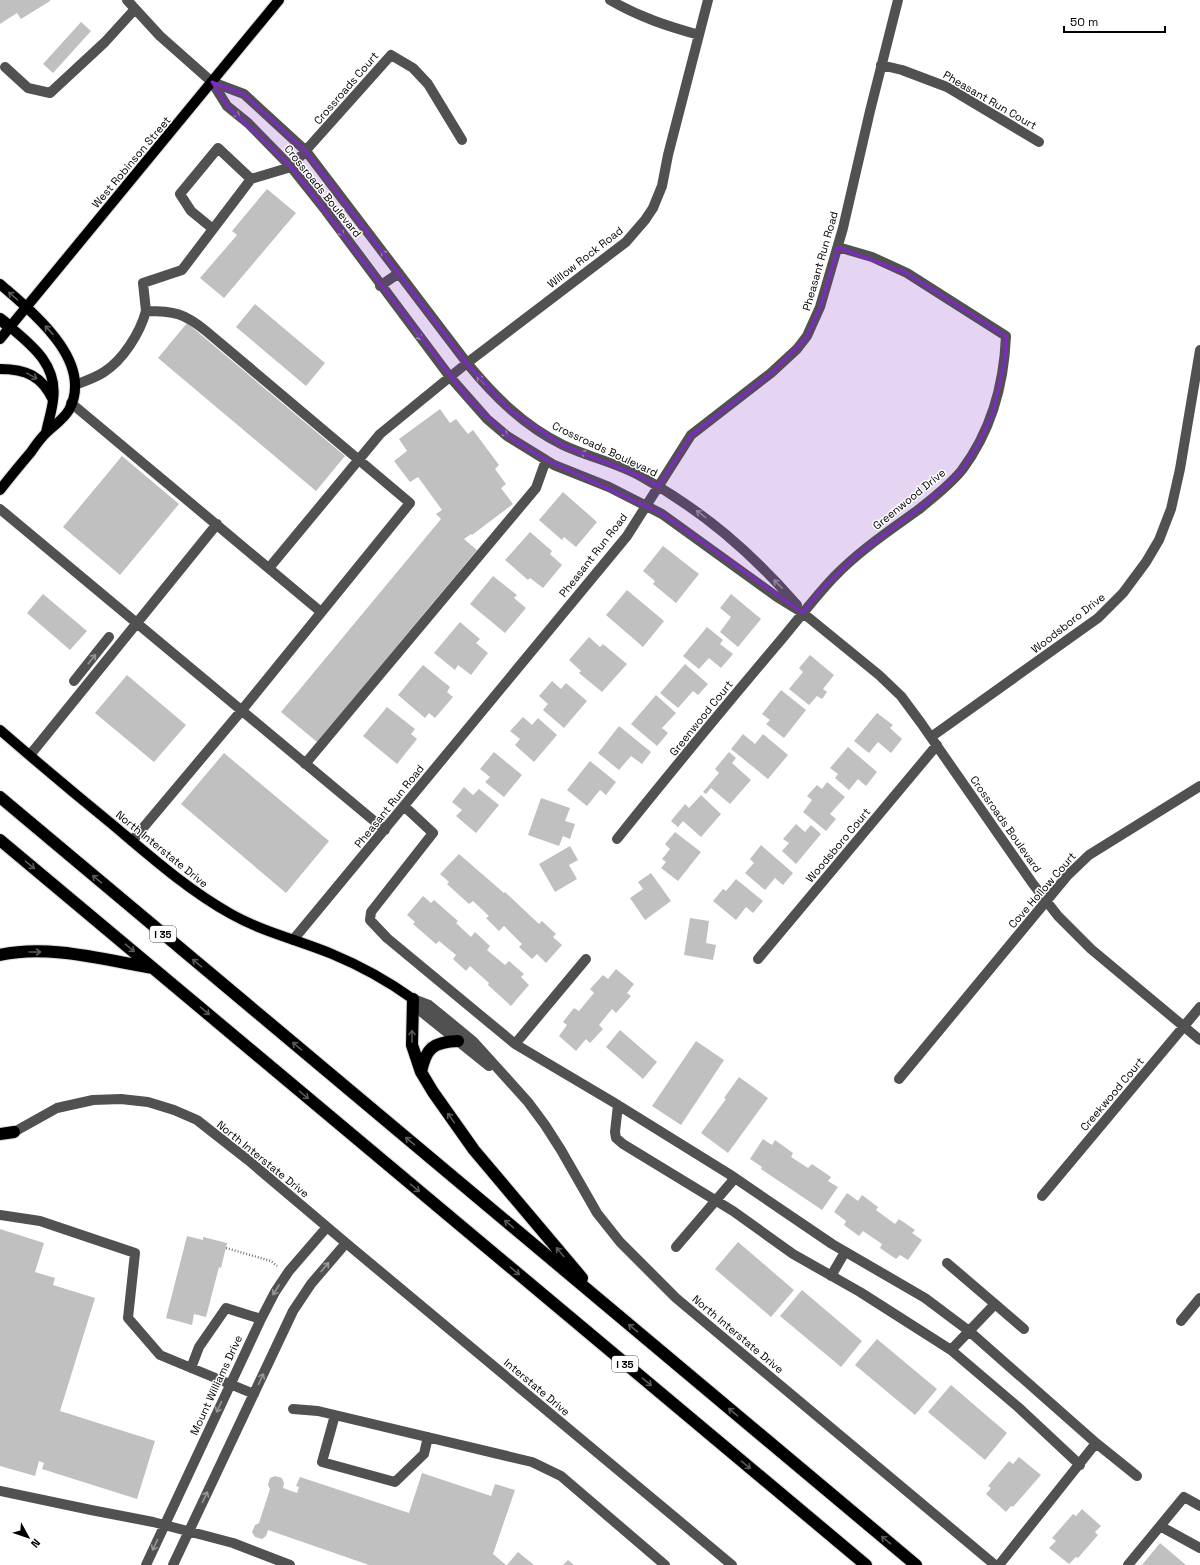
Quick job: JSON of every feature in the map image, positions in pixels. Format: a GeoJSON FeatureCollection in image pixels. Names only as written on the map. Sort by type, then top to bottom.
{"type":"FeatureCollection","features":[{"type":"Feature","properties":{"kind":"highway"},"geometry":{"type":"LineString","coordinates":[[0,319],[10,327]]}},
{"type":"Feature","properties":{"kind":"highway","name":"I 35"},"geometry":{"type":"LineString","coordinates":[[0,797],[916,1565]]}},
{"type":"Feature","properties":{"kind":"highway","name":"I 35"},"geometry":{"type":"LineString","coordinates":[[0,840],[866,1565]]}},
{"type":"Feature","properties":{"kind":"highway"},"geometry":{"type":"LineString","coordinates":[[0,955],[36,951],[70,954],[154,968]]}},
{"type":"Feature","properties":{"kind":"highway"},"geometry":{"type":"LineString","coordinates":[[414,999],[412,1045],[421,1072],[451,1119],[474,1150],[604,1303]]}},
{"type":"Feature","properties":{"kind":"highway"},"geometry":{"type":"LineString","coordinates":[[421,1072],[426,1055],[431,1048],[443,1042],[458,1041]]}},
{"type":"Feature","properties":{"kind":"highway"},"geometry":{"type":"LineString","coordinates":[[0,1134],[14,1132]]}},
{"type":"Feature","properties":{"kind":"main road","name":"West Robinson Street"},"geometry":{"type":"LineString","coordinates":[[0,339],[280,0]]}},
{"type":"Feature","properties":{"kind":"main road"},"geometry":{"type":"LineString","coordinates":[[0,284],[26,307],[62,346],[72,367],[75,385],[69,409],[61,421],[46,433],[0,490]]}},
{"type":"Feature","properties":{"kind":"main road"},"geometry":{"type":"LineString","coordinates":[[10,327],[36,348],[46,362],[52,379],[54,389],[53,401],[46,433]]}},
{"type":"Feature","properties":{"kind":"main road"},"geometry":{"type":"LineString","coordinates":[[0,369],[23,371],[35,377],[48,390],[53,401]]}},
{"type":"Feature","properties":{"kind":"main road","name":"North Interstate Drive"},"geometry":{"type":"LineString","coordinates":[[0,730],[132,841],[201,896],[249,924],[331,954],[366,970],[392,984],[414,999]]}},
{"type":"Feature","properties":{"kind":"main road","name":"North Interstate Drive"},"geometry":{"type":"LineString","coordinates":[[0,1139],[14,1132]]}},
{"type":"Feature","properties":{"kind":"street"},"geometry":{"type":"LineString","coordinates":[[127,0],[160,36],[212,82]]}},
{"type":"Feature","properties":{"kind":"street"},"geometry":{"type":"LineString","coordinates":[[610,0],[655,22],[699,35]]}},
{"type":"Feature","properties":{"kind":"street","name":"Willow Rock Road"},"geometry":{"type":"LineString","coordinates":[[269,568],[380,434],[450,377],[626,242],[645,220],[653,208],[662,186],[668,155],[708,0]]}},
{"type":"Feature","properties":{"kind":"street","name":"Pheasant Run Road"},"geometry":{"type":"LineString","coordinates":[[293,940],[627,536],[691,435],[771,373],[797,349],[807,336],[820,307],[838,247],[898,0]]}},
{"type":"Feature","properties":{"kind":"street"},"geometry":{"type":"LineString","coordinates":[[5,67],[28,88],[50,93],[105,42],[134,8]]}},
{"type":"Feature","properties":{"kind":"street","name":"Crossroads Court"},"geometry":{"type":"LineString","coordinates":[[290,167],[391,55],[413,68],[428,84],[462,140]]}},
{"type":"Feature","properties":{"kind":"street","name":"Pheasant Run Court"},"geometry":{"type":"LineString","coordinates":[[881,65],[902,70],[948,87],[1039,142]]}},
{"type":"Feature","properties":{"kind":"street","name":"Crossroads Boulevard"},"geometry":{"type":"LineString","coordinates":[[212,82],[244,94],[306,151],[467,364],[510,410],[545,435],[563,445],[640,476],[685,502],[732,538],[783,589],[804,613],[890,685],[901,696],[934,741],[1047,902],[1064,923],[1091,949],[1200,1040]]}},
{"type":"Feature","properties":{"kind":"street","name":"Crossroads Boulevard"},"geometry":{"type":"LineString","coordinates":[[212,82],[227,106],[248,123],[290,167],[326,211],[380,286],[450,377],[487,420],[507,436],[546,460],[609,487],[662,514],[777,597],[804,613]]}},
{"type":"Feature","properties":{"kind":"street"},"geometry":{"type":"LineString","coordinates":[[213,229],[191,211],[180,194],[218,148],[252,179]]}},
{"type":"Feature","properties":{"kind":"street"},"geometry":{"type":"LineString","coordinates":[[75,385],[92,379],[104,372],[134,340],[143,322],[146,311],[143,283],[182,270],[252,179],[290,167]]}},
{"type":"Feature","properties":{"kind":"street","name":"Greenwood Drive"},"geometry":{"type":"LineString","coordinates":[[804,613],[821,590],[860,552],[927,503],[961,472],[978,445],[993,413],[1000,389],[1005,361],[1006,336],[907,273],[872,257],[838,247]]}},
{"type":"Feature","properties":{"kind":"street"},"geometry":{"type":"LineString","coordinates":[[380,286],[399,273]]}},
{"type":"Feature","properties":{"kind":"street"},"geometry":{"type":"LineString","coordinates":[[132,841],[242,710],[410,503],[196,323],[178,313],[146,311]]}},
{"type":"Feature","properties":{"kind":"street","name":"Woodsboro Drive"},"geometry":{"type":"LineString","coordinates":[[934,741],[1098,618],[1123,593],[1146,562],[1159,540],[1171,509],[1180,469],[1200,350]]}},
{"type":"Feature","properties":{"kind":"street"},"geometry":{"type":"LineString","coordinates":[[71,403],[322,612]]}},
{"type":"Feature","properties":{"kind":"street"},"geometry":{"type":"LineString","coordinates":[[305,764],[536,488],[546,460]]}},
{"type":"Feature","properties":{"kind":"street"},"geometry":{"type":"LineString","coordinates":[[0,509],[138,622],[384,830]]}},
{"type":"Feature","properties":{"kind":"street"},"geometry":{"type":"LineString","coordinates":[[30,755],[217,524]]}},
{"type":"Feature","properties":{"kind":"street","name":"Greenwood Court"},"geometry":{"type":"LineString","coordinates":[[617,839],[804,613]]}},
{"type":"Feature","properties":{"kind":"street"},"geometry":{"type":"LineString","coordinates":[[74,681],[109,637]]}},
{"type":"Feature","properties":{"kind":"street","name":"Woodsboro Court"},"geometry":{"type":"LineString","coordinates":[[758,959],[934,741]]}},
{"type":"Feature","properties":{"kind":"street","name":"Cove Hollow Court"},"geometry":{"type":"LineString","coordinates":[[899,1079],[1067,876],[1089,855],[1200,786]]}},
{"type":"Feature","properties":{"kind":"street"},"geometry":{"type":"LineString","coordinates":[[404,806],[433,833],[371,912],[370,920],[387,938],[515,1044],[618,1105],[735,1178],[845,1252],[925,1298],[969,1331],[1096,1443],[1137,1476]]}},
{"type":"Feature","properties":{"kind":"street"},"geometry":{"type":"LineString","coordinates":[[515,1044],[586,959]]}},
{"type":"Feature","properties":{"kind":"street","name":"North Interstate Drive"},"geometry":{"type":"LineString","coordinates":[[414,999],[423,1013],[510,1082]]}},
{"type":"Feature","properties":{"kind":"street","name":"North Interstate Drive"},"geometry":{"type":"LineString","coordinates":[[414,999],[429,1005],[473,1041],[528,1102],[546,1125],[597,1213],[620,1242],[646,1269],[682,1303],[995,1565]]}},
{"type":"Feature","properties":{"kind":"street","name":"Creekwood Court"},"geometry":{"type":"LineString","coordinates":[[1042,1196],[1200,1007]]}},
{"type":"Feature","properties":{"kind":"street","name":"North Interstate Drive"},"geometry":{"type":"LineString","coordinates":[[14,1132],[57,1108],[93,1100],[121,1099],[148,1102],[174,1110],[197,1120],[327,1227]]}},
{"type":"Feature","properties":{"kind":"street"},"geometry":{"type":"LineString","coordinates":[[618,1105],[615,1132],[616,1138],[623,1144],[716,1201],[793,1254],[922,1330],[951,1350],[1018,1407],[1080,1465]]}},
{"type":"Feature","properties":{"kind":"street"},"geometry":{"type":"LineString","coordinates":[[676,1247],[735,1178]]}},
{"type":"Feature","properties":{"kind":"street"},"geometry":{"type":"LineString","coordinates":[[0,1215],[40,1221],[135,1253],[128,1318],[160,1355],[254,1394]]}},
{"type":"Feature","properties":{"kind":"street","name":"Interstate Drive"},"geometry":{"type":"LineString","coordinates":[[327,1227],[732,1565]]}},
{"type":"Feature","properties":{"kind":"street","name":"Mount Williams Drive"},"geometry":{"type":"LineString","coordinates":[[146,1565],[275,1292],[289,1271],[327,1227]]}},
{"type":"Feature","properties":{"kind":"street"},"geometry":{"type":"LineString","coordinates":[[173,1565],[293,1311],[311,1284],[346,1243]]}},
{"type":"Feature","properties":{"kind":"street"},"geometry":{"type":"LineString","coordinates":[[831,1276],[845,1252]]}},
{"type":"Feature","properties":{"kind":"street"},"geometry":{"type":"LineString","coordinates":[[946,1263],[1024,1329]]}},
{"type":"Feature","properties":{"kind":"street"},"geometry":{"type":"LineString","coordinates":[[1180,1321],[1200,1298]]}},
{"type":"Feature","properties":{"kind":"street"},"geometry":{"type":"LineString","coordinates":[[951,1350],[995,1304]]}},
{"type":"Feature","properties":{"kind":"street"},"geometry":{"type":"LineString","coordinates":[[191,1368],[199,1348],[226,1308],[261,1319]]}},
{"type":"Feature","properties":{"kind":"street"},"geometry":{"type":"LineString","coordinates":[[293,1409],[318,1411],[532,1462],[561,1476],[665,1565]]}},
{"type":"Feature","properties":{"kind":"street"},"geometry":{"type":"LineString","coordinates":[[335,1415],[322,1462],[395,1482],[424,1454],[428,1437]]}},
{"type":"Feature","properties":{"kind":"street"},"geometry":{"type":"LineString","coordinates":[[999,1565],[1096,1443]]}},
{"type":"Feature","properties":{"kind":"street"},"geometry":{"type":"LineString","coordinates":[[0,1491],[165,1525],[233,1543],[290,1565]]}},
{"type":"Feature","properties":{"kind":"street"},"geometry":{"type":"LineString","coordinates":[[1128,1565],[1184,1497],[1200,1506]]}},
{"type":"Feature","properties":{"kind":"street"},"geometry":{"type":"LineString","coordinates":[[1160,1526],[1200,1548]]}},
{"type":"Feature","properties":{"kind":"path"},"geometry":{"type":"LineString","coordinates":[[226,1248],[271,1260],[277,1266]]}},
{"type":"Feature","properties":{"kind":"highlighted area"},"geometry":{"type":"Polygon","coordinates":[[[212,82],[244,94],[306,151],[467,363],[510,410],[563,445],[640,476],[658,486],[691,435],[771,373],[807,336],[820,307],[838,247],[907,273],[1006,336],[1005,361],[993,413],[978,445],[961,472],[927,503],[860,553],[821,590],[803,613],[662,514],[546,460],[507,436],[468,399],[291,167],[227,106],[212,82]]]}},
{"type":"Feature","properties":{"kind":"building"},"geometry":{"type":"Polygon","coordinates":[[[0,0],[50,1],[21,19],[17,13],[0,24],[0,0]]]}},
{"type":"Feature","properties":{"kind":"building"},"geometry":{"type":"Polygon","coordinates":[[[81,22],[91,31],[53,73],[43,64],[81,22]]]}},
{"type":"Feature","properties":{"kind":"building"},"geometry":{"type":"Polygon","coordinates":[[[267,189],[296,213],[224,298],[200,278],[237,235],[232,231],[267,189]]]}},
{"type":"Feature","properties":{"kind":"building"},"geometry":{"type":"Polygon","coordinates":[[[255,304],[325,363],[306,386],[236,327],[255,304]]]}},
{"type":"Feature","properties":{"kind":"building"},"geometry":{"type":"Polygon","coordinates":[[[187,323],[345,456],[316,491],[158,358],[187,323]]]}},
{"type":"Feature","properties":{"kind":"building"},"geometry":{"type":"Polygon","coordinates":[[[440,409],[450,423],[456,419],[468,434],[473,430],[499,465],[495,469],[506,484],[501,488],[513,504],[472,535],[471,534],[464,539],[477,550],[317,742],[281,712],[441,519],[436,514],[442,510],[418,477],[410,482],[394,461],[407,451],[399,439],[440,409]]]}},
{"type":"Feature","properties":{"kind":"building"},"geometry":{"type":"Polygon","coordinates":[[[122,456],[179,504],[120,575],[63,527],[122,456]]]}},
{"type":"Feature","properties":{"kind":"building"},"geometry":{"type":"Polygon","coordinates":[[[563,492],[597,522],[576,547],[564,537],[562,540],[539,520],[563,492]]]}},
{"type":"Feature","properties":{"kind":"building"},"geometry":{"type":"Polygon","coordinates":[[[530,532],[552,551],[550,554],[562,565],[543,588],[530,578],[528,580],[505,560],[530,532]]]}},
{"type":"Feature","properties":{"kind":"building"},"geometry":{"type":"Polygon","coordinates":[[[663,546],[699,574],[676,603],[653,584],[655,581],[643,571],[663,546]]]}},
{"type":"Feature","properties":{"kind":"building"},"geometry":{"type":"Polygon","coordinates":[[[493,576],[517,595],[514,598],[526,608],[505,633],[470,604],[493,576]]]}},
{"type":"Feature","properties":{"kind":"building"},"geometry":{"type":"Polygon","coordinates":[[[627,590],[664,621],[643,647],[606,615],[627,590]]]}},
{"type":"Feature","properties":{"kind":"building"},"geometry":{"type":"Polygon","coordinates":[[[43,594],[87,631],[70,650],[27,613],[43,594]]]}},
{"type":"Feature","properties":{"kind":"building"},"geometry":{"type":"Polygon","coordinates":[[[731,594],[761,619],[738,647],[720,632],[731,617],[720,608],[731,594]]]}},
{"type":"Feature","properties":{"kind":"building"},"geometry":{"type":"Polygon","coordinates":[[[460,622],[480,639],[476,643],[488,653],[471,675],[458,665],[455,670],[434,653],[460,622]]]}},
{"type":"Feature","properties":{"kind":"building"},"geometry":{"type":"Polygon","coordinates":[[[707,627],[723,640],[720,644],[733,654],[721,668],[709,658],[699,669],[683,656],[707,627]]]}},
{"type":"Feature","properties":{"kind":"building"},"geometry":{"type":"Polygon","coordinates":[[[589,637],[600,647],[603,644],[627,664],[602,692],[579,673],[581,671],[569,660],[589,637]]]}},
{"type":"Feature","properties":{"kind":"building"},"geometry":{"type":"Polygon","coordinates":[[[810,655],[834,675],[823,689],[827,692],[822,699],[817,696],[809,705],[789,689],[803,672],[799,668],[810,655]]]}},
{"type":"Feature","properties":{"kind":"building"},"geometry":{"type":"Polygon","coordinates":[[[685,664],[708,684],[698,695],[693,691],[678,708],[660,693],[685,664]]]}},
{"type":"Feature","properties":{"kind":"building"},"geometry":{"type":"Polygon","coordinates":[[[423,665],[450,687],[447,692],[453,697],[435,718],[429,713],[425,718],[398,695],[423,665]]]}},
{"type":"Feature","properties":{"kind":"building"},"geometry":{"type":"Polygon","coordinates":[[[127,675],[186,725],[154,762],[95,713],[127,675]]]}},
{"type":"Feature","properties":{"kind":"building"},"geometry":{"type":"Polygon","coordinates":[[[552,681],[561,689],[566,683],[587,701],[564,728],[543,710],[548,704],[539,696],[552,681]]]}},
{"type":"Feature","properties":{"kind":"building"},"geometry":{"type":"Polygon","coordinates":[[[781,690],[806,710],[784,738],[766,724],[770,720],[762,714],[781,690]]]}},
{"type":"Feature","properties":{"kind":"building"},"geometry":{"type":"Polygon","coordinates":[[[656,695],[676,713],[662,728],[668,733],[657,746],[631,724],[656,695]]]}},
{"type":"Feature","properties":{"kind":"building"},"geometry":{"type":"Polygon","coordinates":[[[387,707],[415,729],[411,734],[417,739],[397,764],[363,736],[387,707]]]}},
{"type":"Feature","properties":{"kind":"building"},"geometry":{"type":"Polygon","coordinates":[[[877,713],[893,725],[890,728],[902,739],[891,753],[878,742],[869,753],[854,741],[877,713]]]}},
{"type":"Feature","properties":{"kind":"building"},"geometry":{"type":"Polygon","coordinates":[[[523,717],[532,725],[538,718],[557,735],[534,762],[515,745],[520,739],[510,731],[523,717]]]}},
{"type":"Feature","properties":{"kind":"building"},"geometry":{"type":"Polygon","coordinates":[[[619,726],[651,752],[642,764],[631,756],[619,770],[598,753],[619,726]]]}},
{"type":"Feature","properties":{"kind":"building"},"geometry":{"type":"Polygon","coordinates":[[[743,734],[755,744],[763,734],[788,755],[768,779],[731,749],[743,734]]]}},
{"type":"Feature","properties":{"kind":"building"},"geometry":{"type":"Polygon","coordinates":[[[848,747],[877,772],[866,786],[858,779],[849,790],[835,778],[838,774],[830,768],[848,747]]]}},
{"type":"Feature","properties":{"kind":"building"},"geometry":{"type":"Polygon","coordinates":[[[494,752],[522,775],[504,797],[485,782],[490,777],[480,769],[494,752]]]}},
{"type":"Feature","properties":{"kind":"building"},"geometry":{"type":"Polygon","coordinates":[[[729,752],[736,758],[732,763],[751,780],[730,804],[711,788],[706,794],[703,792],[719,773],[715,769],[729,752]]]}},
{"type":"Feature","properties":{"kind":"building"},"geometry":{"type":"Polygon","coordinates":[[[224,753],[329,841],[286,893],[181,804],[224,753]]]}},
{"type":"Feature","properties":{"kind":"building"},"geometry":{"type":"Polygon","coordinates":[[[590,761],[616,782],[606,795],[600,790],[587,806],[567,790],[590,761]]]}},
{"type":"Feature","properties":{"kind":"building"},"geometry":{"type":"Polygon","coordinates":[[[827,782],[845,797],[830,814],[836,819],[826,831],[803,812],[812,800],[807,796],[817,785],[822,789],[827,782]]]}},
{"type":"Feature","properties":{"kind":"building"},"geometry":{"type":"Polygon","coordinates":[[[464,787],[473,795],[479,789],[499,805],[476,833],[456,816],[462,810],[452,802],[464,787]]]}},
{"type":"Feature","properties":{"kind":"building"},"geometry":{"type":"Polygon","coordinates":[[[701,795],[721,814],[701,837],[683,821],[678,827],[671,821],[685,804],[689,808],[701,795]]]}},
{"type":"Feature","properties":{"kind":"building"},"geometry":{"type":"Polygon","coordinates":[[[541,798],[570,808],[565,821],[575,824],[570,839],[563,836],[559,846],[528,835],[541,798]]]}},
{"type":"Feature","properties":{"kind":"building"},"geometry":{"type":"Polygon","coordinates":[[[796,824],[805,832],[811,825],[821,834],[796,864],[782,851],[789,843],[783,839],[796,824]]]}},
{"type":"Feature","properties":{"kind":"building"},"geometry":{"type":"Polygon","coordinates":[[[675,832],[701,852],[678,881],[661,868],[666,862],[662,859],[670,849],[665,844],[675,832]]]}},
{"type":"Feature","properties":{"kind":"building"},"geometry":{"type":"Polygon","coordinates":[[[761,845],[793,873],[783,885],[775,878],[765,890],[745,873],[754,863],[750,859],[761,845]]]}},
{"type":"Feature","properties":{"kind":"building"},"geometry":{"type":"Polygon","coordinates":[[[570,846],[578,860],[569,865],[577,879],[555,892],[539,864],[570,846]]]}},
{"type":"Feature","properties":{"kind":"building"},"geometry":{"type":"Polygon","coordinates":[[[459,854],[504,893],[505,892],[539,924],[542,921],[556,934],[553,937],[562,945],[546,963],[537,954],[532,959],[519,947],[522,944],[504,926],[499,931],[486,918],[489,916],[473,901],[469,904],[447,884],[449,882],[440,874],[459,854]]]}},
{"type":"Feature","properties":{"kind":"building"},"geometry":{"type":"Polygon","coordinates":[[[651,873],[671,901],[645,920],[630,898],[643,889],[638,882],[651,873]]]}},
{"type":"Feature","properties":{"kind":"building"},"geometry":{"type":"Polygon","coordinates":[[[736,879],[763,901],[753,913],[746,907],[736,920],[713,901],[723,889],[726,891],[736,879]]]}},
{"type":"Feature","properties":{"kind":"building"},"geometry":{"type":"Polygon","coordinates":[[[423,896],[431,903],[434,900],[458,921],[456,923],[471,937],[475,932],[490,946],[487,950],[505,965],[509,961],[524,974],[521,977],[529,985],[511,1006],[470,966],[466,971],[453,959],[456,955],[439,941],[436,944],[413,924],[415,922],[407,915],[423,896]]]}},
{"type":"Feature","properties":{"kind":"building"},"geometry":{"type":"Polygon","coordinates":[[[690,918],[709,921],[706,943],[716,945],[713,960],[684,955],[690,918]]]}},
{"type":"Feature","properties":{"kind":"building"},"geometry":{"type":"Polygon","coordinates":[[[616,969],[634,984],[627,993],[631,996],[616,1013],[612,1009],[599,1025],[603,1029],[590,1043],[586,1039],[576,1051],[559,1036],[567,1025],[563,1022],[574,1008],[579,1011],[594,993],[590,989],[603,975],[608,979],[616,969]]]}},
{"type":"Feature","properties":{"kind":"building"},"geometry":{"type":"Polygon","coordinates":[[[620,1030],[657,1062],[643,1079],[606,1047],[620,1030]]]}},
{"type":"Feature","properties":{"kind":"building"},"geometry":{"type":"Polygon","coordinates":[[[696,1041],[724,1060],[681,1125],[652,1106],[696,1041]]]}},
{"type":"Feature","properties":{"kind":"building"},"geometry":{"type":"Polygon","coordinates":[[[739,1077],[768,1098],[728,1153],[701,1133],[726,1099],[724,1098],[739,1077]]]}},
{"type":"Feature","properties":{"kind":"building"},"geometry":{"type":"Polygon","coordinates":[[[763,1139],[772,1145],[775,1140],[793,1153],[791,1157],[808,1168],[812,1164],[831,1177],[828,1181],[838,1187],[822,1210],[761,1169],[762,1167],[750,1159],[763,1139]]]}},
{"type":"Feature","properties":{"kind":"building"},"geometry":{"type":"Polygon","coordinates":[[[847,1193],[858,1201],[862,1195],[878,1207],[876,1210],[895,1224],[899,1219],[915,1230],[912,1233],[922,1240],[908,1260],[900,1255],[896,1259],[880,1248],[882,1244],[863,1231],[859,1236],[844,1225],[846,1221],[834,1212],[847,1193]]]}},
{"type":"Feature","properties":{"kind":"building"},"geometry":{"type":"Polygon","coordinates":[[[0,1229],[44,1243],[35,1272],[55,1278],[53,1285],[95,1298],[60,1411],[155,1441],[137,1499],[42,1469],[44,1463],[39,1461],[35,1476],[0,1466],[0,1229]]]}},
{"type":"Feature","properties":{"kind":"building"},"geometry":{"type":"Polygon","coordinates":[[[187,1236],[203,1240],[203,1237],[227,1243],[206,1317],[194,1314],[192,1325],[166,1318],[187,1236]]]}},
{"type":"Feature","properties":{"kind":"building"},"geometry":{"type":"Polygon","coordinates":[[[738,1242],[794,1290],[771,1317],[715,1269],[738,1242]]]}},
{"type":"Feature","properties":{"kind":"building"},"geometry":{"type":"Polygon","coordinates":[[[802,1290],[862,1341],[841,1367],[780,1316],[802,1290]]]}},
{"type":"Feature","properties":{"kind":"building"},"geometry":{"type":"Polygon","coordinates":[[[877,1339],[937,1389],[915,1415],[855,1365],[877,1339]]]}},
{"type":"Feature","properties":{"kind":"building"},"geometry":{"type":"Polygon","coordinates":[[[951,1385],[1007,1433],[985,1460],[928,1412],[951,1385]]]}},
{"type":"Feature","properties":{"kind":"building"},"geometry":{"type":"Polygon","coordinates":[[[1019,1457],[1041,1475],[1013,1507],[1011,1506],[1006,1512],[986,1494],[991,1488],[988,1486],[1009,1461],[1013,1464],[1019,1457]]]}},
{"type":"Feature","properties":{"kind":"building"},"geometry":{"type":"Polygon","coordinates":[[[422,1473],[491,1496],[495,1484],[515,1490],[493,1554],[506,1565],[369,1565],[268,1530],[266,1536],[262,1539],[255,1537],[252,1532],[255,1525],[259,1523],[270,1489],[268,1485],[270,1478],[275,1476],[282,1478],[284,1483],[283,1488],[297,1493],[299,1487],[296,1486],[300,1477],[409,1513],[422,1473]]]}},
{"type":"Feature","properties":{"kind":"building"},"geometry":{"type":"Polygon","coordinates":[[[1082,1509],[1101,1526],[1095,1532],[1098,1535],[1078,1558],[1076,1557],[1069,1564],[1049,1548],[1056,1541],[1052,1538],[1073,1514],[1076,1516],[1082,1509]]]}},
{"type":"Feature","properties":{"kind":"building"},"geometry":{"type":"Polygon","coordinates":[[[1160,1543],[1186,1565],[1142,1565],[1160,1543]]]}},
{"type":"Feature","properties":{"kind":"building"},"geometry":{"type":"Polygon","coordinates":[[[518,1552],[534,1565],[507,1565],[518,1552]]]}},
{"type":"Feature","properties":{"kind":"building"},"geometry":{"type":"Polygon","coordinates":[[[568,1560],[574,1565],[563,1565],[568,1560]]]}}]}
